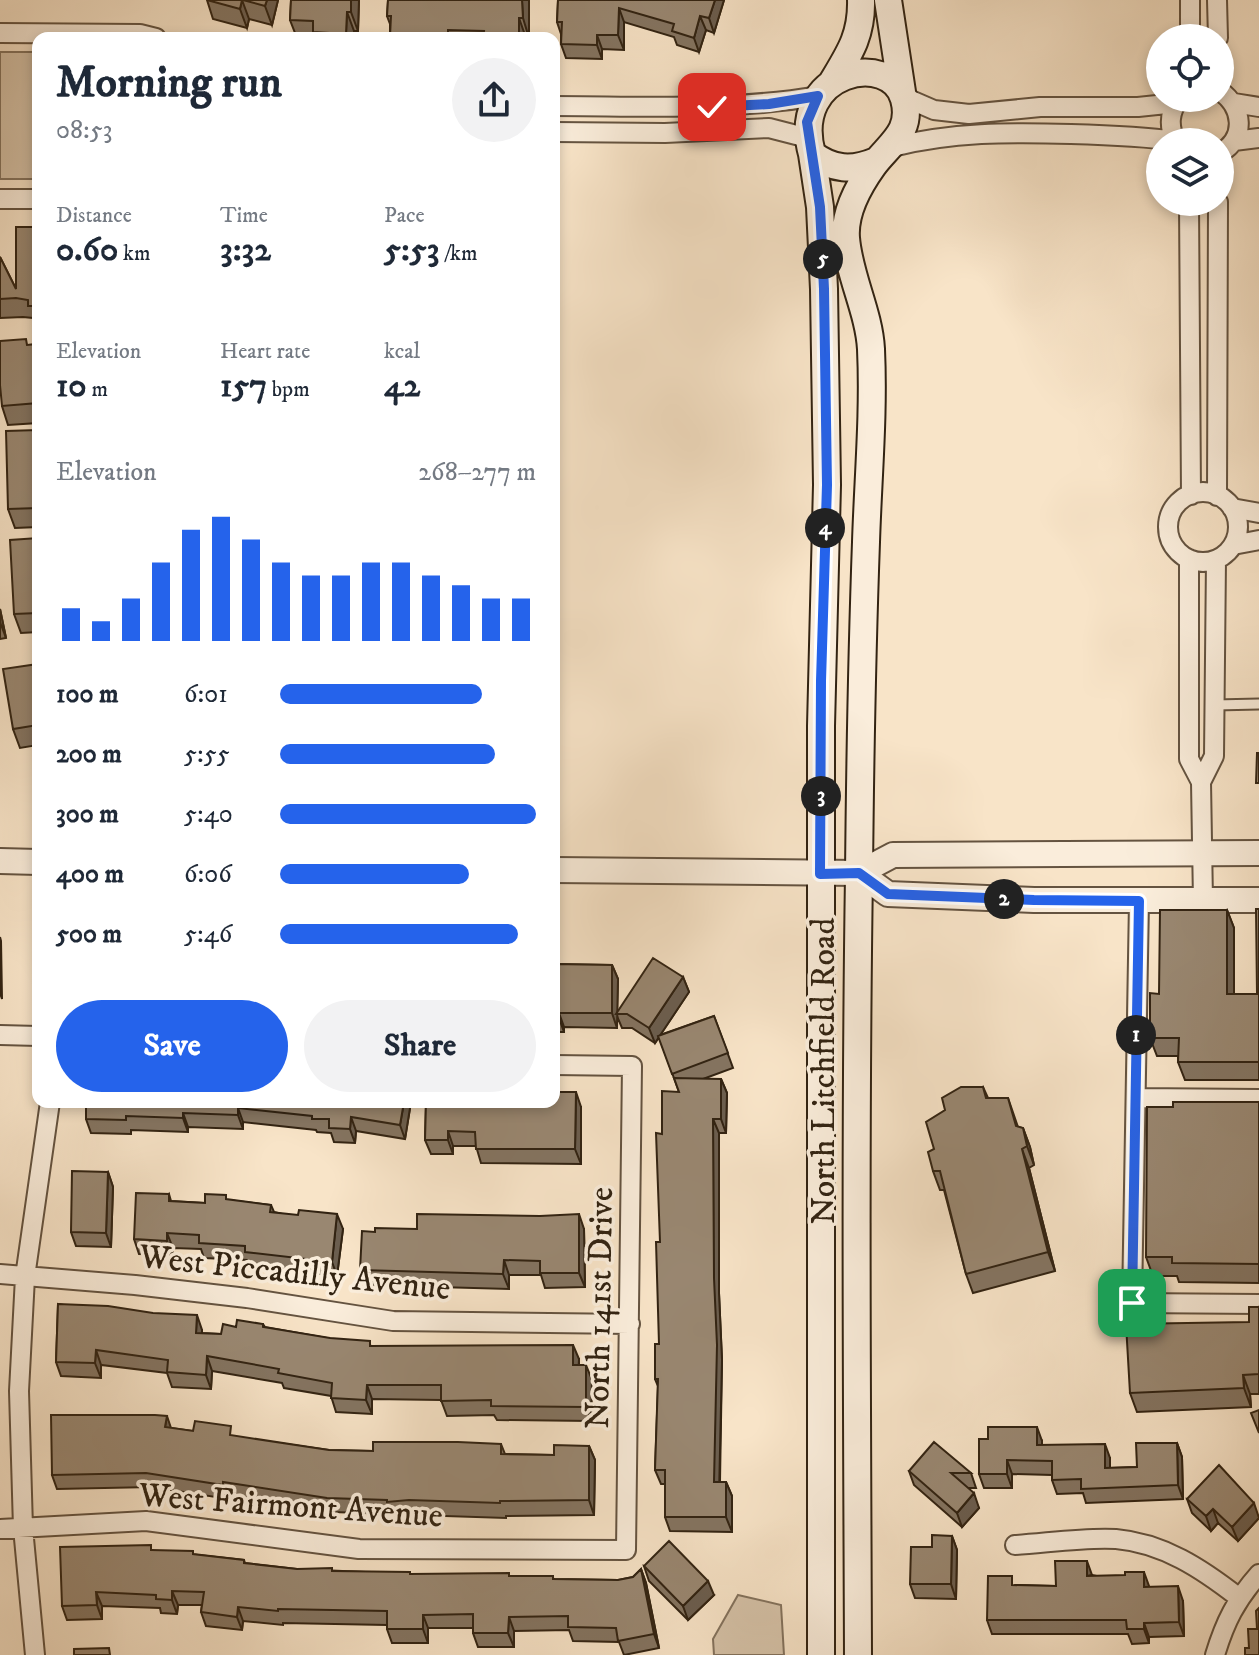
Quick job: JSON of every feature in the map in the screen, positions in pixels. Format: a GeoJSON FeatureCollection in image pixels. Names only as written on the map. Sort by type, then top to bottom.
{"type":"FeatureCollection","features":[{"type":"Feature","properties":{"kind":"main road"},"geometry":{"type":"LineString","coordinates":[[861,0],[861,18],[854,46],[807,122],[810,146],[825,164],[841,168],[860,168],[884,154],[904,125],[903,95],[888,0]]}},
{"type":"Feature","properties":{"kind":"main road"},"geometry":{"type":"LineString","coordinates":[[824,90],[856,73],[873,72],[891,80],[903,95]]}},
{"type":"Feature","properties":{"kind":"main road","name":"North Litchfield Road"},"geometry":{"type":"LineString","coordinates":[[810,146],[820,207],[827,485],[821,681],[820,874],[821,1655]]}},
{"type":"Feature","properties":{"kind":"main road","name":"North Litchfield Road"},"geometry":{"type":"LineString","coordinates":[[858,1655],[859,873],[864,584],[872,370],[871,341],[846,238],[854,196],[884,154]]}},
{"type":"Feature","properties":{"kind":"street"},"geometry":{"type":"LineString","coordinates":[[1190,0],[1190,24]]}},
{"type":"Feature","properties":{"kind":"street"},"geometry":{"type":"LineString","coordinates":[[1217,0],[1218,24]]}},
{"type":"Feature","properties":{"kind":"street"},"geometry":{"type":"LineString","coordinates":[[0,33],[32,33]]}},
{"type":"Feature","properties":{"kind":"street"},"geometry":{"type":"LineString","coordinates":[[560,106],[712,107],[769,104],[824,90]]}},
{"type":"Feature","properties":{"kind":"street"},"geometry":{"type":"LineString","coordinates":[[903,95],[934,110],[969,114],[1040,107],[1146,106]]}},
{"type":"Feature","properties":{"kind":"street"},"geometry":{"type":"LineString","coordinates":[[1234,95],[1259,107]]}},
{"type":"Feature","properties":{"kind":"street"},"geometry":{"type":"LineString","coordinates":[[1234,108],[1240,119],[1234,132]]}},
{"type":"Feature","properties":{"kind":"street"},"geometry":{"type":"LineString","coordinates":[[560,132],[665,133],[769,128],[810,146]]}},
{"type":"Feature","properties":{"kind":"street"},"geometry":{"type":"LineString","coordinates":[[884,154],[928,138],[992,133],[1146,136]]}},
{"type":"Feature","properties":{"kind":"street"},"geometry":{"type":"LineString","coordinates":[[1234,146],[1259,138]]}},
{"type":"Feature","properties":{"kind":"street"},"geometry":{"type":"LineString","coordinates":[[0,199],[32,199]]}},
{"type":"Feature","properties":{"kind":"street"},"geometry":{"type":"LineString","coordinates":[[1189,216],[1191,495]]}},
{"type":"Feature","properties":{"kind":"street"},"geometry":{"type":"LineString","coordinates":[[1218,216],[1224,502],[1238,527],[1233,545]]}},
{"type":"Feature","properties":{"kind":"street"},"geometry":{"type":"LineString","coordinates":[[1259,513],[1207,493],[1191,495],[1177,504],[1169,518],[1171,542],[1189,559],[1216,560],[1233,545],[1259,540]]}},
{"type":"Feature","properties":{"kind":"street"},"geometry":{"type":"LineString","coordinates":[[1189,559],[1189,759],[1201,782],[1203,901]]}},
{"type":"Feature","properties":{"kind":"street"},"geometry":{"type":"LineString","coordinates":[[1201,782],[1214,756],[1216,560]]}},
{"type":"Feature","properties":{"kind":"street"},"geometry":{"type":"LineString","coordinates":[[560,870],[820,874],[859,873],[893,855],[1259,853]]}},
{"type":"Feature","properties":{"kind":"street"},"geometry":{"type":"LineString","coordinates":[[0,861],[32,862]]}},
{"type":"Feature","properties":{"kind":"street"},"geometry":{"type":"LineString","coordinates":[[859,873],[888,894],[1034,900],[1259,900]]}},
{"type":"Feature","properties":{"kind":"street"},"geometry":{"type":"LineString","coordinates":[[1139,901],[1132,1303],[1259,1304]]}},
{"type":"Feature","properties":{"kind":"street"},"geometry":{"type":"LineString","coordinates":[[0,1035],[32,1036]]}},
{"type":"Feature","properties":{"kind":"street","name":"North 141st Drive"},"geometry":{"type":"LineString","coordinates":[[560,1065],[632,1066],[626,1550]]}},
{"type":"Feature","properties":{"kind":"street"},"geometry":{"type":"LineString","coordinates":[[1136,1098],[1259,1099]]}},
{"type":"Feature","properties":{"kind":"street"},"geometry":{"type":"LineString","coordinates":[[35,1655],[23,1528],[19,1391],[25,1277],[49,1108]]}},
{"type":"Feature","properties":{"kind":"street","name":"West Piccadilly Avenue"},"geometry":{"type":"LineString","coordinates":[[0,1274],[149,1286],[393,1321],[630,1324]]}},
{"type":"Feature","properties":{"kind":"street","name":"West Fairmont Avenue"},"geometry":{"type":"LineString","coordinates":[[0,1529],[146,1521],[359,1549],[626,1550]]}},
{"type":"Feature","properties":{"kind":"street"},"geometry":{"type":"LineString","coordinates":[[1015,1545],[1116,1539],[1172,1553],[1202,1569],[1238,1597]]}},
{"type":"Feature","properties":{"kind":"street"},"geometry":{"type":"LineString","coordinates":[[1215,1655],[1238,1597],[1259,1574]]}},
{"type":"Feature","properties":{"kind":"lane"},"geometry":{"type":"LineString","coordinates":[[1215,705],[1259,704]]}},
{"type":"Feature","properties":{"kind":"shaded area"},"geometry":{"type":"Polygon","coordinates":[[[0,52],[32,52],[32,179],[0,179],[0,52]]]}},
{"type":"Feature","properties":{"kind":"shaded area"},"geometry":{"type":"Polygon","coordinates":[[[738,1595],[781,1605],[784,1655],[714,1655],[713,1639],[738,1595]]]}},
{"type":"Feature","properties":{"kind":"building"},"geometry":{"type":"Polygon","coordinates":[[[207,0],[242,0],[240,9],[207,0]]]}},
{"type":"Feature","properties":{"kind":"building"},"geometry":{"type":"Polygon","coordinates":[[[243,0],[267,0],[265,6],[243,0]]]}},
{"type":"Feature","properties":{"kind":"building"},"geometry":{"type":"Polygon","coordinates":[[[291,0],[351,0],[346,32],[313,32],[313,21],[290,20],[291,0]]]}},
{"type":"Feature","properties":{"kind":"building"},"geometry":{"type":"Polygon","coordinates":[[[388,0],[522,0],[523,18],[519,18],[519,32],[390,32],[391,16],[387,16],[388,0]]]}},
{"type":"Feature","properties":{"kind":"building"},"geometry":{"type":"Polygon","coordinates":[[[558,0],[715,0],[709,18],[700,16],[694,38],[672,31],[674,24],[619,8],[618,35],[597,35],[597,45],[561,44],[562,22],[557,22],[558,0]]]}},
{"type":"Feature","properties":{"kind":"building"},"geometry":{"type":"Polygon","coordinates":[[[16,227],[32,227],[32,306],[28,306],[28,300],[0,299],[0,257],[16,289],[16,227]]]}},
{"type":"Feature","properties":{"kind":"building"},"geometry":{"type":"Polygon","coordinates":[[[26,339],[27,345],[32,345],[32,404],[2,406],[0,341],[26,339]]]}},
{"type":"Feature","properties":{"kind":"building"},"geometry":{"type":"Polygon","coordinates":[[[32,430],[32,508],[8,509],[6,431],[32,430]]]}},
{"type":"Feature","properties":{"kind":"building"},"geometry":{"type":"Polygon","coordinates":[[[32,538],[32,613],[14,614],[10,540],[32,538]]]}},
{"type":"Feature","properties":{"kind":"building"},"geometry":{"type":"Polygon","coordinates":[[[32,665],[32,726],[13,729],[3,669],[32,665]]]}},
{"type":"Feature","properties":{"kind":"building"},"geometry":{"type":"Polygon","coordinates":[[[1259,753],[1259,783],[1256,783],[1259,753]]]}},
{"type":"Feature","properties":{"kind":"building"},"geometry":{"type":"Polygon","coordinates":[[[1256,909],[1259,909],[1259,1062],[1178,1062],[1179,1038],[1150,1038],[1150,993],[1159,994],[1160,910],[1227,910],[1227,994],[1257,994],[1256,909]]]}},
{"type":"Feature","properties":{"kind":"building"},"geometry":{"type":"Polygon","coordinates":[[[653,958],[683,977],[649,1028],[627,1014],[616,1014],[653,958]]]}},
{"type":"Feature","properties":{"kind":"building"},"geometry":{"type":"Polygon","coordinates":[[[560,964],[612,965],[612,1013],[560,1013],[560,964]]]}},
{"type":"Feature","properties":{"kind":"building"},"geometry":{"type":"Polygon","coordinates":[[[714,1016],[728,1053],[672,1074],[658,1036],[714,1016]]]}},
{"type":"Feature","properties":{"kind":"building"},"geometry":{"type":"Polygon","coordinates":[[[674,1078],[721,1079],[721,1119],[713,1119],[717,1345],[714,1482],[726,1482],[726,1517],[665,1517],[665,1470],[655,1470],[658,1379],[655,1379],[655,1344],[659,1344],[656,1242],[660,1242],[656,1133],[662,1134],[662,1091],[679,1092],[674,1078]]]}},
{"type":"Feature","properties":{"kind":"building"},"geometry":{"type":"Polygon","coordinates":[[[961,1087],[983,1087],[986,1098],[1008,1098],[1016,1126],[1023,1128],[1027,1146],[1022,1149],[1048,1252],[966,1274],[940,1171],[933,1171],[928,1152],[934,1149],[926,1122],[945,1110],[942,1098],[961,1087]]]}},
{"type":"Feature","properties":{"kind":"building"},"geometry":{"type":"Polygon","coordinates":[[[560,1092],[576,1092],[575,1149],[476,1149],[475,1132],[448,1131],[448,1140],[425,1140],[426,1108],[560,1108],[560,1092]]]}},
{"type":"Feature","properties":{"kind":"building"},"geometry":{"type":"Polygon","coordinates":[[[1173,1102],[1259,1102],[1259,1264],[1172,1263],[1172,1257],[1146,1257],[1147,1107],[1173,1107],[1173,1102]]]}},
{"type":"Feature","properties":{"kind":"building"},"geometry":{"type":"Polygon","coordinates":[[[86,1108],[238,1108],[238,1115],[183,1113],[183,1118],[126,1116],[126,1120],[86,1119],[86,1108]]]}},
{"type":"Feature","properties":{"kind":"building"},"geometry":{"type":"Polygon","coordinates":[[[238,1108],[403,1108],[400,1125],[351,1117],[350,1129],[329,1128],[329,1119],[312,1119],[312,1116],[238,1108]]]}},
{"type":"Feature","properties":{"kind":"building"},"geometry":{"type":"Polygon","coordinates":[[[72,1171],[108,1172],[106,1233],[71,1232],[72,1171]]]}},
{"type":"Feature","properties":{"kind":"building"},"geometry":{"type":"Polygon","coordinates":[[[136,1193],[169,1194],[169,1201],[205,1203],[205,1194],[226,1195],[226,1199],[271,1205],[270,1212],[298,1215],[299,1210],[337,1214],[332,1262],[245,1252],[245,1246],[199,1243],[199,1235],[167,1233],[167,1241],[134,1239],[136,1193]]]}},
{"type":"Feature","properties":{"kind":"building"},"geometry":{"type":"Polygon","coordinates":[[[417,1214],[579,1214],[579,1273],[540,1273],[540,1261],[504,1260],[503,1274],[360,1270],[362,1231],[375,1232],[375,1228],[417,1229],[417,1214]]]}},
{"type":"Feature","properties":{"kind":"building"},"geometry":{"type":"Polygon","coordinates":[[[58,1304],[197,1315],[196,1333],[221,1334],[223,1324],[236,1327],[237,1320],[330,1338],[370,1341],[370,1346],[573,1345],[573,1365],[586,1365],[586,1407],[491,1406],[491,1400],[441,1401],[441,1385],[367,1385],[366,1400],[331,1398],[332,1383],[278,1373],[279,1369],[207,1356],[206,1375],[167,1372],[168,1360],[96,1350],[95,1363],[56,1362],[58,1304]]]}},
{"type":"Feature","properties":{"kind":"building"},"geometry":{"type":"Polygon","coordinates":[[[1249,1307],[1259,1307],[1259,1374],[1243,1375],[1244,1388],[1130,1393],[1126,1324],[1249,1322],[1249,1307]]]}},
{"type":"Feature","properties":{"kind":"building"},"geometry":{"type":"Polygon","coordinates":[[[1259,1410],[1259,1433],[1251,1413],[1259,1410]]]}},
{"type":"Feature","properties":{"kind":"building"},"geometry":{"type":"Polygon","coordinates":[[[51,1415],[167,1416],[165,1427],[193,1431],[195,1421],[231,1426],[230,1435],[329,1450],[373,1451],[373,1442],[458,1442],[501,1444],[501,1454],[554,1455],[554,1445],[589,1446],[589,1500],[387,1502],[327,1498],[146,1473],[52,1475],[51,1415]]]}},
{"type":"Feature","properties":{"kind":"building"},"geometry":{"type":"Polygon","coordinates":[[[988,1427],[1037,1427],[1037,1445],[1105,1444],[1105,1468],[1137,1467],[1136,1443],[1177,1443],[1178,1485],[1081,1489],[1081,1479],[1052,1480],[1052,1461],[1007,1460],[1007,1474],[979,1474],[979,1439],[988,1439],[988,1427]]]}},
{"type":"Feature","properties":{"kind":"building"},"geometry":{"type":"Polygon","coordinates":[[[934,1442],[971,1473],[951,1473],[974,1493],[957,1513],[909,1471],[934,1442]]]}},
{"type":"Feature","properties":{"kind":"building"},"geometry":{"type":"Polygon","coordinates":[[[1219,1465],[1254,1503],[1232,1527],[1213,1509],[1206,1516],[1187,1499],[1219,1465]]]}},
{"type":"Feature","properties":{"kind":"building"},"geometry":{"type":"Polygon","coordinates":[[[932,1535],[952,1536],[951,1584],[910,1584],[911,1547],[932,1547],[932,1535]]]}},
{"type":"Feature","properties":{"kind":"building"},"geometry":{"type":"Polygon","coordinates":[[[669,1541],[708,1581],[683,1606],[644,1566],[669,1541]]]}},
{"type":"Feature","properties":{"kind":"building"},"geometry":{"type":"Polygon","coordinates":[[[151,1545],[151,1550],[193,1551],[193,1554],[244,1560],[244,1563],[297,1569],[332,1568],[332,1571],[509,1573],[509,1576],[553,1576],[553,1579],[618,1580],[633,1577],[641,1569],[654,1634],[618,1641],[616,1628],[568,1627],[568,1616],[509,1617],[508,1633],[473,1633],[473,1614],[423,1615],[423,1629],[387,1629],[387,1611],[278,1611],[238,1607],[237,1617],[201,1612],[204,1592],[172,1591],[172,1600],[156,1599],[156,1595],[96,1592],[97,1605],[62,1606],[60,1547],[151,1545]]]}},
{"type":"Feature","properties":{"kind":"building"},"geometry":{"type":"Polygon","coordinates":[[[1055,1561],[1087,1561],[1087,1576],[1144,1572],[1144,1587],[1178,1586],[1179,1622],[1144,1623],[1144,1629],[1127,1629],[1126,1620],[987,1620],[988,1576],[1012,1576],[1012,1585],[1056,1586],[1055,1561]]]}},
{"type":"Feature","properties":{"kind":"building"},"geometry":{"type":"Polygon","coordinates":[[[1259,1608],[1259,1655],[1245,1655],[1245,1648],[1249,1648],[1248,1629],[1257,1629],[1256,1611],[1259,1608]]]}},
{"type":"Feature","properties":{"kind":"building"},"geometry":{"type":"Polygon","coordinates":[[[109,1648],[110,1655],[74,1655],[74,1649],[109,1648]]]}},
{"type":"Feature","properties":{"kind":"route"},"geometry":{"type":"LineString","coordinates":[[712,107],[769,104],[818,96],[807,122],[820,207],[824,289],[827,485],[821,681],[820,874],[859,873],[888,894],[1139,901],[1132,1303]]}}]}
